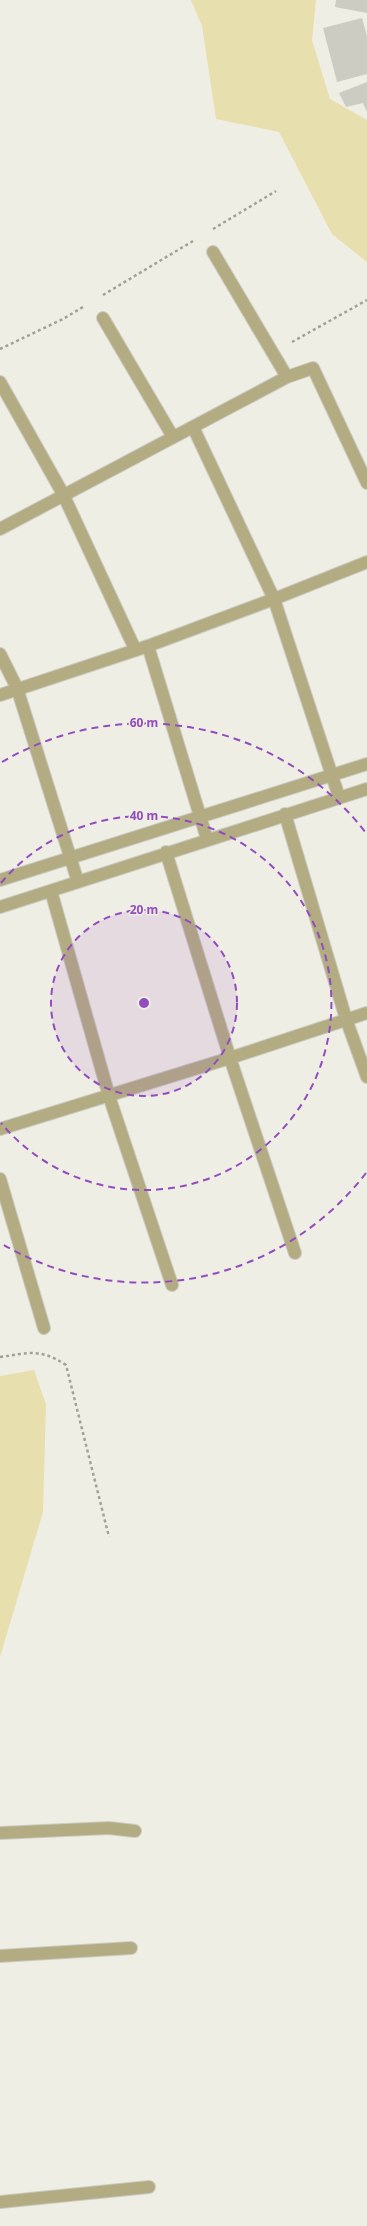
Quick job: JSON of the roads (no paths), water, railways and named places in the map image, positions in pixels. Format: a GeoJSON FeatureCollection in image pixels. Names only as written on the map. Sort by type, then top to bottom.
{"type":"FeatureCollection","features":[{"type":"Feature","properties":{"kind":"street"},"geometry":{"type":"LineString","coordinates":[[213,252],[287,377]]}},
{"type":"Feature","properties":{"kind":"street"},"geometry":{"type":"LineString","coordinates":[[103,318],[173,437]]}},
{"type":"Feature","properties":{"kind":"street"},"geometry":{"type":"LineString","coordinates":[[0,529],[63,494],[287,377],[313,368],[367,483]]}},
{"type":"Feature","properties":{"kind":"street"},"geometry":{"type":"LineString","coordinates":[[0,382],[63,494],[135,649]]}},
{"type":"Feature","properties":{"kind":"street"},"geometry":{"type":"LineString","coordinates":[[193,427],[274,599],[340,797]]}},
{"type":"Feature","properties":{"kind":"street"},"geometry":{"type":"LineString","coordinates":[[0,695],[17,688],[148,646],[274,599],[367,562]]}},
{"type":"Feature","properties":{"kind":"street"},"geometry":{"type":"LineString","coordinates":[[148,646],[206,839]]}},
{"type":"Feature","properties":{"kind":"street"},"geometry":{"type":"LineString","coordinates":[[0,654],[17,688],[78,882]]}},
{"type":"Feature","properties":{"kind":"street"},"geometry":{"type":"LineString","coordinates":[[0,880],[367,764]]}},
{"type":"Feature","properties":{"kind":"street"},"geometry":{"type":"LineString","coordinates":[[0,907],[206,839],[367,789]]}},
{"type":"Feature","properties":{"kind":"street"},"geometry":{"type":"LineString","coordinates":[[285,814],[346,1019],[367,1077]]}},
{"type":"Feature","properties":{"kind":"street"},"geometry":{"type":"LineString","coordinates":[[166,852],[230,1058],[295,1253]]}},
{"type":"Feature","properties":{"kind":"street"},"geometry":{"type":"LineString","coordinates":[[51,891],[109,1096],[172,1285]]}},
{"type":"Feature","properties":{"kind":"street"},"geometry":{"type":"LineString","coordinates":[[0,1129],[230,1058],[367,1013]]}},
{"type":"Feature","properties":{"kind":"street"},"geometry":{"type":"LineString","coordinates":[[0,1179],[44,1328]]}},
{"type":"Feature","properties":{"kind":"street"},"geometry":{"type":"LineString","coordinates":[[0,1833],[109,1828],[135,1831]]}},
{"type":"Feature","properties":{"kind":"street"},"geometry":{"type":"LineString","coordinates":[[0,1956],[131,1948]]}},
{"type":"Feature","properties":{"kind":"street"},"geometry":{"type":"LineString","coordinates":[[0,2202],[149,2187]]}}]}
